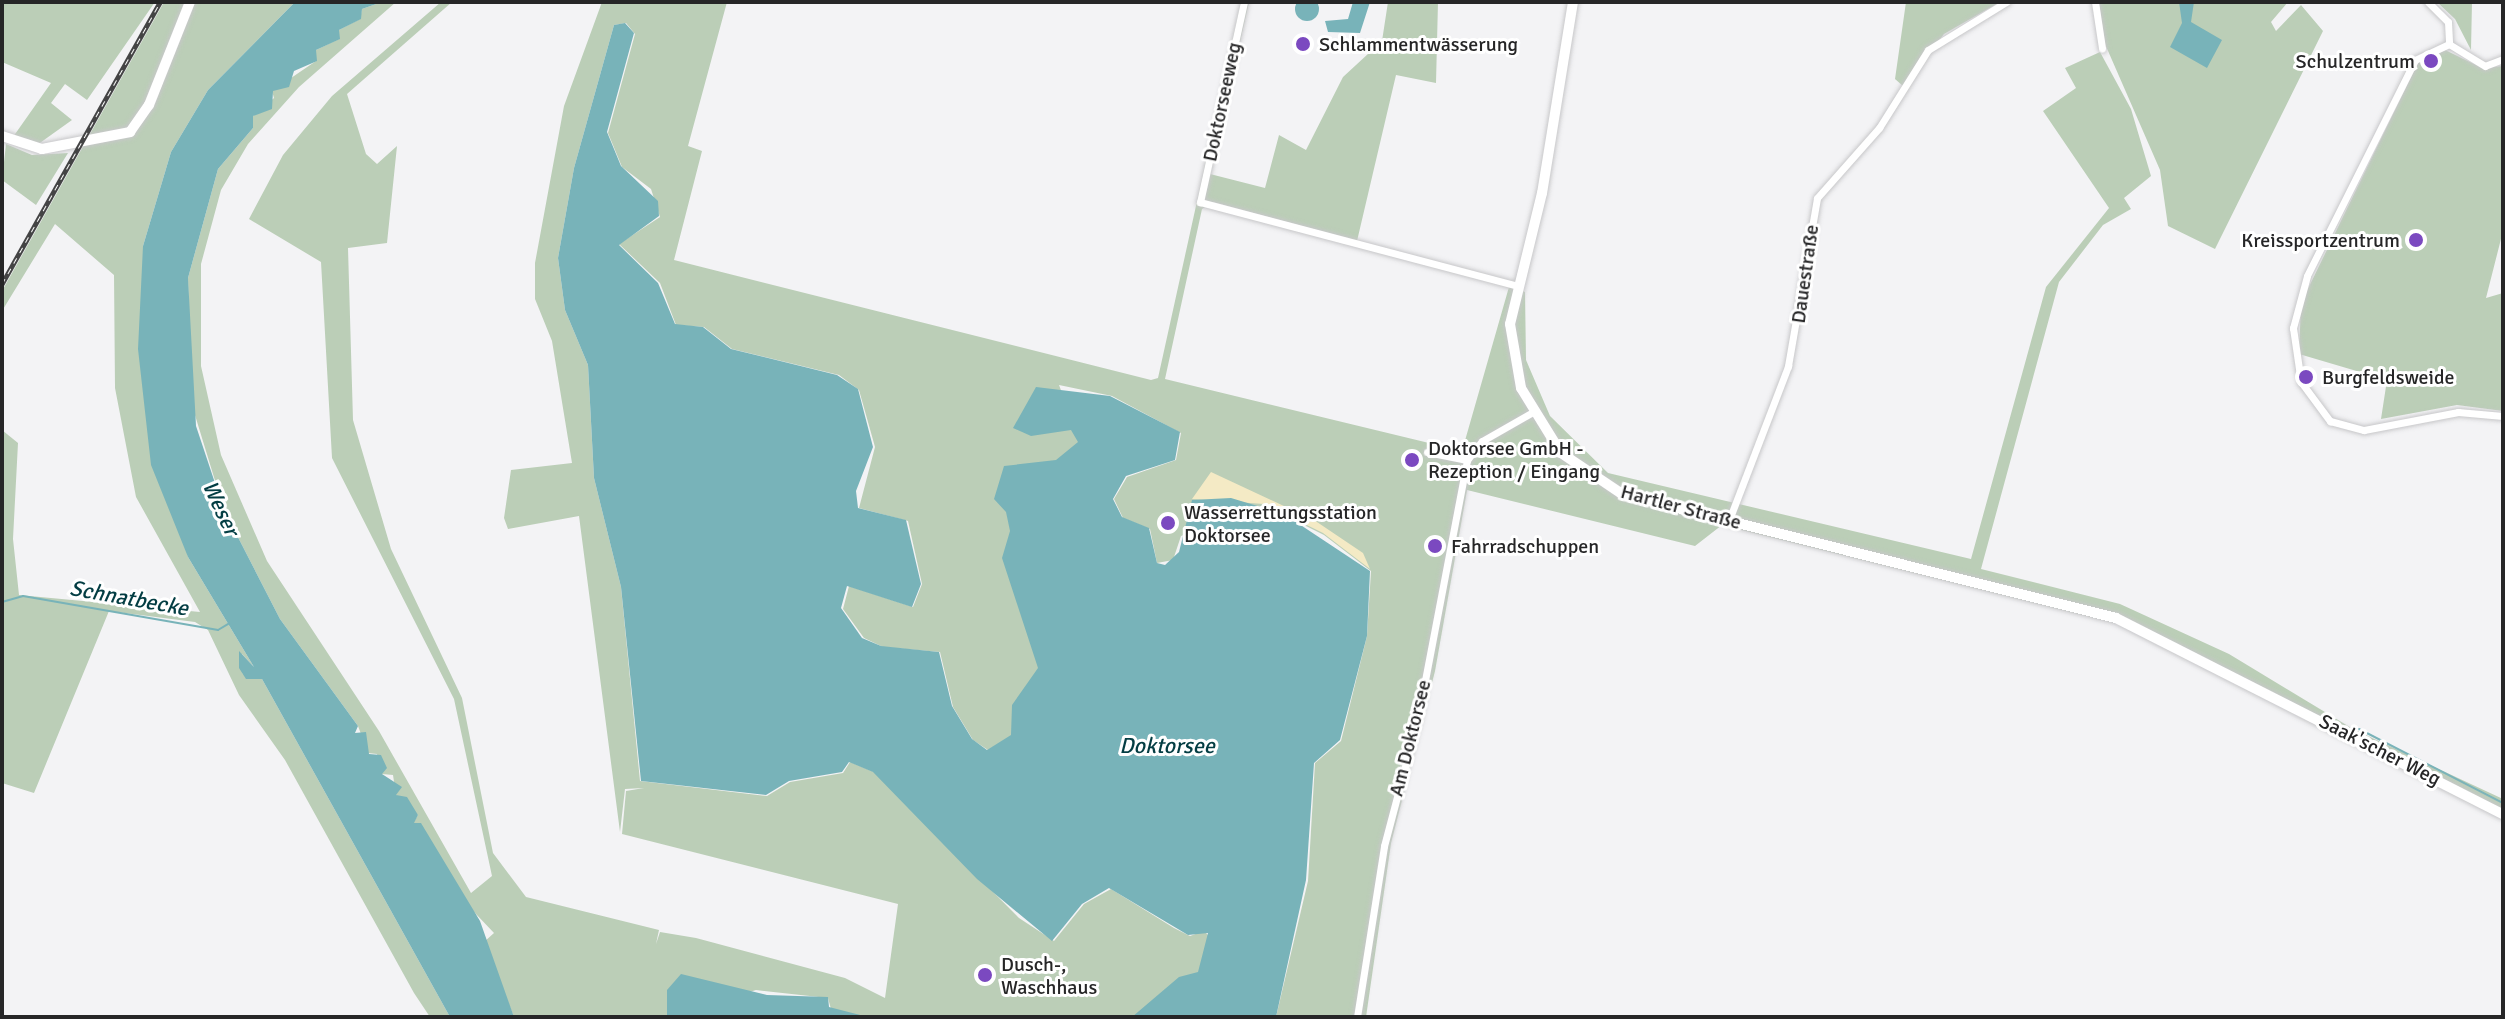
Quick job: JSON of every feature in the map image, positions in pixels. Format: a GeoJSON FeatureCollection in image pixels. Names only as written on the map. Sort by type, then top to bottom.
{"type":"FeatureCollection","features":[{"type":"Feature","properties":{"kind":"main road"},"geometry":{"type":"LineString","coordinates":[[2,136],[51,149],[130,132],[149,105],[190,2]]}},
{"type":"Feature","properties":{"kind":"main road","name":"Hartler Straße"},"geometry":{"type":"LineString","coordinates":[[1573,2],[1542,193],[1518,286],[1512,359],[1531,413],[1561,453],[1604,486],[2116,618],[2257,686]]}},
{"type":"Feature","properties":{"kind":"main road","name":"Saak'scher Weg"},"geometry":{"type":"LineString","coordinates":[[2257,686],[2503,814]]}},
{"type":"Feature","properties":{"kind":"street","name":"Doktorseeweg"},"geometry":{"type":"LineString","coordinates":[[1244,2],[1200,202],[1518,286]]}},
{"type":"Feature","properties":{"kind":"street","name":"Dauestraße"},"geometry":{"type":"LineString","coordinates":[[1729,520],[1791,355],[1817,198],[1879,128],[1928,50],[2006,2]]}},
{"type":"Feature","properties":{"kind":"street"},"geometry":{"type":"LineString","coordinates":[[2095,2],[2102,48]]}},
{"type":"Feature","properties":{"kind":"street"},"geometry":{"type":"LineString","coordinates":[[2428,2],[2448,22],[2449,44]]}},
{"type":"Feature","properties":{"kind":"street"},"geometry":{"type":"LineString","coordinates":[[2449,44],[2485,66],[2503,59]]}},
{"type":"Feature","properties":{"kind":"street"},"geometry":{"type":"LineString","coordinates":[[2449,44],[2415,60],[2296,305],[2301,382],[2314,408],[2343,426],[2373,429],[2458,412],[2503,416]]}},
{"type":"Feature","properties":{"kind":"street"},"geometry":{"type":"LineString","coordinates":[[1427,452],[1467,460],[1482,441],[1531,413]]}},
{"type":"Feature","properties":{"kind":"street","name":"Am Doktorsee"},"geometry":{"type":"LineString","coordinates":[[1357,1017],[1384,846],[1418,717],[1467,460]]}},
{"type":"Feature","properties":{"kind":"green space"},"geometry":{"type":"Polygon","coordinates":[[[2,2],[155,2],[87,100],[65,84],[51,103],[72,120],[37,145],[13,137],[51,83],[2,62],[2,2]]]}},
{"type":"Feature","properties":{"kind":"green space"},"geometry":{"type":"Polygon","coordinates":[[[164,2],[295,2],[208,90],[171,152],[143,246],[188,557],[254,667],[242,654],[242,673],[262,679],[450,1017],[430,1017],[414,993],[285,760],[239,695],[208,630],[195,622],[109,611],[34,793],[2,783],[2,430],[18,443],[13,539],[19,595],[200,612],[136,497],[115,388],[114,275],[55,224],[2,311],[2,291],[164,2]]]}},
{"type":"Feature","properties":{"kind":"green space"},"geometry":{"type":"Polygon","coordinates":[[[382,2],[396,2],[299,87],[248,144],[221,190],[201,264],[201,366],[221,455],[267,561],[379,731],[471,893],[492,876],[454,699],[332,458],[321,262],[249,219],[283,155],[332,96],[441,2],[452,2],[347,94],[366,154],[377,164],[397,146],[387,243],[348,248],[353,420],[391,549],[462,698],[493,853],[526,897],[659,930],[656,944],[660,932],[696,938],[845,978],[885,998],[898,904],[622,834],[626,791],[644,788],[625,789],[620,832],[579,516],[508,529],[504,518],[511,470],[572,463],[552,341],[535,299],[535,263],[564,106],[602,2],[727,2],[688,146],[702,151],[674,260],[1151,380],[1158,378],[1241,2],[1249,2],[1210,174],[1265,188],[1279,135],[1306,150],[1343,77],[1382,41],[1388,2],[1438,2],[1436,83],[1396,75],[1357,241],[1213,202],[1202,209],[1165,379],[1462,451],[1509,287],[1525,292],[1526,360],[1550,416],[1608,473],[1971,559],[2046,287],[2109,208],[2043,111],[2076,88],[2065,68],[2100,52],[2131,109],[2151,176],[2124,198],[2131,209],[2103,225],[2059,282],[1981,569],[2120,604],[2229,654],[2353,729],[2503,799],[2503,819],[2123,625],[1722,525],[1695,546],[1467,490],[1435,671],[1391,843],[1366,1017],[1276,1017],[1308,881],[1315,763],[1341,741],[1367,636],[1371,571],[1324,535],[1266,506],[1181,536],[1173,560],[1157,563],[1150,529],[1123,518],[1114,499],[1127,477],[1176,460],[1181,433],[1112,396],[1059,385],[1081,443],[1007,513],[1039,669],[1013,735],[988,750],[973,740],[953,707],[940,652],[883,647],[864,638],[843,609],[849,586],[913,607],[922,584],[908,521],[859,508],[875,447],[859,390],[839,375],[732,349],[704,327],[676,325],[660,283],[619,244],[660,217],[651,189],[622,167],[608,133],[635,34],[626,23],[614,25],[574,168],[558,258],[565,310],[588,365],[594,478],[621,587],[640,781],[767,796],[790,782],[843,773],[850,762],[874,772],[1019,918],[1054,941],[1084,904],[1111,889],[1190,936],[1204,931],[1213,940],[1199,973],[1134,1017],[850,1017],[831,1009],[828,998],[756,990],[667,1017],[514,1017],[484,942],[494,933],[457,894],[421,824],[413,823],[418,815],[396,795],[393,775],[382,774],[377,754],[368,753],[358,726],[280,619],[224,510],[191,402],[188,278],[218,169],[253,128],[253,116],[274,98],[272,91],[316,61],[316,50],[339,39],[339,30],[360,19],[362,9],[382,2]]]}},
{"type":"Feature","properties":{"kind":"green space"},"geometry":{"type":"Polygon","coordinates":[[[1906,2],[2000,2],[1944,34],[1903,86],[1895,79],[1906,2]]]}},
{"type":"Feature","properties":{"kind":"green space"},"geometry":{"type":"Polygon","coordinates":[[[2099,2],[2288,2],[2271,22],[2276,31],[2301,5],[2323,31],[2215,249],[2168,226],[2160,170],[2105,44],[2099,2]]]}},
{"type":"Feature","properties":{"kind":"green space"},"geometry":{"type":"Polygon","coordinates":[[[2437,2],[2472,2],[2471,50],[2455,19],[2437,2]]]}},
{"type":"Feature","properties":{"kind":"green space","name":"Kreissportzentrum"},"geometry":{"type":"Polygon","coordinates":[[[2441,48],[2482,68],[2503,66],[2503,231],[2486,298],[2503,293],[2503,411],[2457,405],[2381,419],[2387,380],[2299,354],[2301,303],[2418,63],[2441,48]]]}},
{"type":"Feature","properties":{"kind":"green space"},"geometry":{"type":"Polygon","coordinates":[[[6,144],[32,155],[68,153],[36,205],[2,180],[6,144]]]}},
{"type":"Feature","properties":{"kind":"sand"},"geometry":{"type":"Polygon","coordinates":[[[1211,472],[1314,520],[1363,553],[1370,569],[1323,533],[1264,504],[1192,499],[1211,472]]]}},
{"type":"Feature","properties":{"kind":"water"},"geometry":{"type":"Polygon","coordinates":[[[1307,-3],[1315,1],[1319,9],[1315,17],[1307,21],[1299,17],[1295,9],[1299,1],[1307,-3]]]}},
{"type":"Feature","properties":{"kind":"water","name":"Weser"},"geometry":{"type":"Polygon","coordinates":[[[295,2],[382,2],[362,9],[361,19],[339,30],[340,39],[316,50],[317,61],[294,71],[289,87],[273,91],[272,109],[253,116],[253,128],[218,169],[188,278],[196,426],[224,510],[280,619],[358,726],[355,733],[366,732],[369,754],[381,755],[387,768],[382,774],[402,787],[396,795],[407,797],[418,815],[414,823],[421,823],[480,921],[514,1017],[450,1017],[262,679],[246,679],[239,668],[239,651],[254,667],[188,557],[151,465],[138,349],[143,246],[171,152],[208,90],[295,2]]]}},
{"type":"Feature","properties":{"kind":"water"},"geometry":{"type":"Polygon","coordinates":[[[1353,2],[1370,2],[1360,33],[1328,32],[1325,21],[1348,19],[1353,2]]]}},
{"type":"Feature","properties":{"kind":"water"},"geometry":{"type":"Polygon","coordinates":[[[2179,2],[2194,2],[2191,22],[2222,40],[2207,68],[2170,47],[2182,23],[2179,2]]]}},
{"type":"Feature","properties":{"kind":"water","name":"Doktorsee"},"geometry":{"type":"Polygon","coordinates":[[[625,23],[634,33],[607,132],[621,166],[658,201],[659,216],[619,245],[658,283],[675,324],[703,327],[731,349],[837,375],[858,389],[873,447],[856,491],[858,508],[906,520],[921,584],[912,607],[847,586],[841,608],[862,638],[881,646],[939,652],[952,706],[972,739],[987,750],[1011,735],[1012,705],[1038,668],[1002,558],[1010,531],[1006,512],[994,499],[1004,466],[1056,460],[1078,442],[1071,430],[1031,436],[1013,428],[1036,387],[1110,396],[1180,432],[1175,460],[1126,476],[1113,499],[1122,517],[1149,528],[1157,563],[1165,565],[1179,552],[1192,500],[1231,498],[1284,514],[1370,571],[1367,636],[1340,740],[1314,763],[1306,880],[1276,1017],[1132,1017],[1179,977],[1198,972],[1208,933],[1188,935],[1109,888],[1082,904],[1052,941],[977,879],[873,772],[849,762],[842,772],[789,781],[766,795],[641,781],[621,587],[594,478],[588,365],[565,310],[558,258],[574,168],[614,25],[625,23]]]}},
{"type":"Feature","properties":{"kind":"water"},"geometry":{"type":"Polygon","coordinates":[[[681,974],[767,995],[828,997],[829,1007],[868,1017],[667,1017],[667,990],[681,974]]]}},
{"type":"Feature","properties":{"kind":"waterway","name":"Schnatbecke"},"geometry":{"type":"LineString","coordinates":[[2,602],[23,596],[218,630],[228,624]]}},
{"type":"Feature","properties":{"kind":"waterway"},"geometry":{"type":"LineString","coordinates":[[2359,729],[2503,803]]}},
{"type":"Feature","properties":{"kind":"railway"},"geometry":{"type":"LineString","coordinates":[[2,284],[160,2]]}},
{"type":"Feature","properties":{"kind":"place","name":"Schlammentwässerung"},"geometry":{"type":"Point","coordinates":[1303,44]}},
{"type":"Feature","properties":{"kind":"place","name":"Schulzentrum"},"geometry":{"type":"Point","coordinates":[2431,61]}},
{"type":"Feature","properties":{"kind":"place","name":"Kreissportzentrum"},"geometry":{"type":"Point","coordinates":[2416,240]}},
{"type":"Feature","properties":{"kind":"place","name":"Burgfeldsweide"},"geometry":{"type":"Point","coordinates":[2306,377]}},
{"type":"Feature","properties":{"kind":"place","name":"Doktorsee GmbH - Rezeption / Eingang"},"geometry":{"type":"Point","coordinates":[1412,460]}},
{"type":"Feature","properties":{"kind":"place","name":"Wasserrettungsstation Doktorsee"},"geometry":{"type":"Point","coordinates":[1168,523]}},
{"type":"Feature","properties":{"kind":"place","name":"Fahrradschuppen"},"geometry":{"type":"Point","coordinates":[1435,546]}},
{"type":"Feature","properties":{"kind":"place","name":"Dusch-, Waschhaus"},"geometry":{"type":"Point","coordinates":[985,975]}}]}
